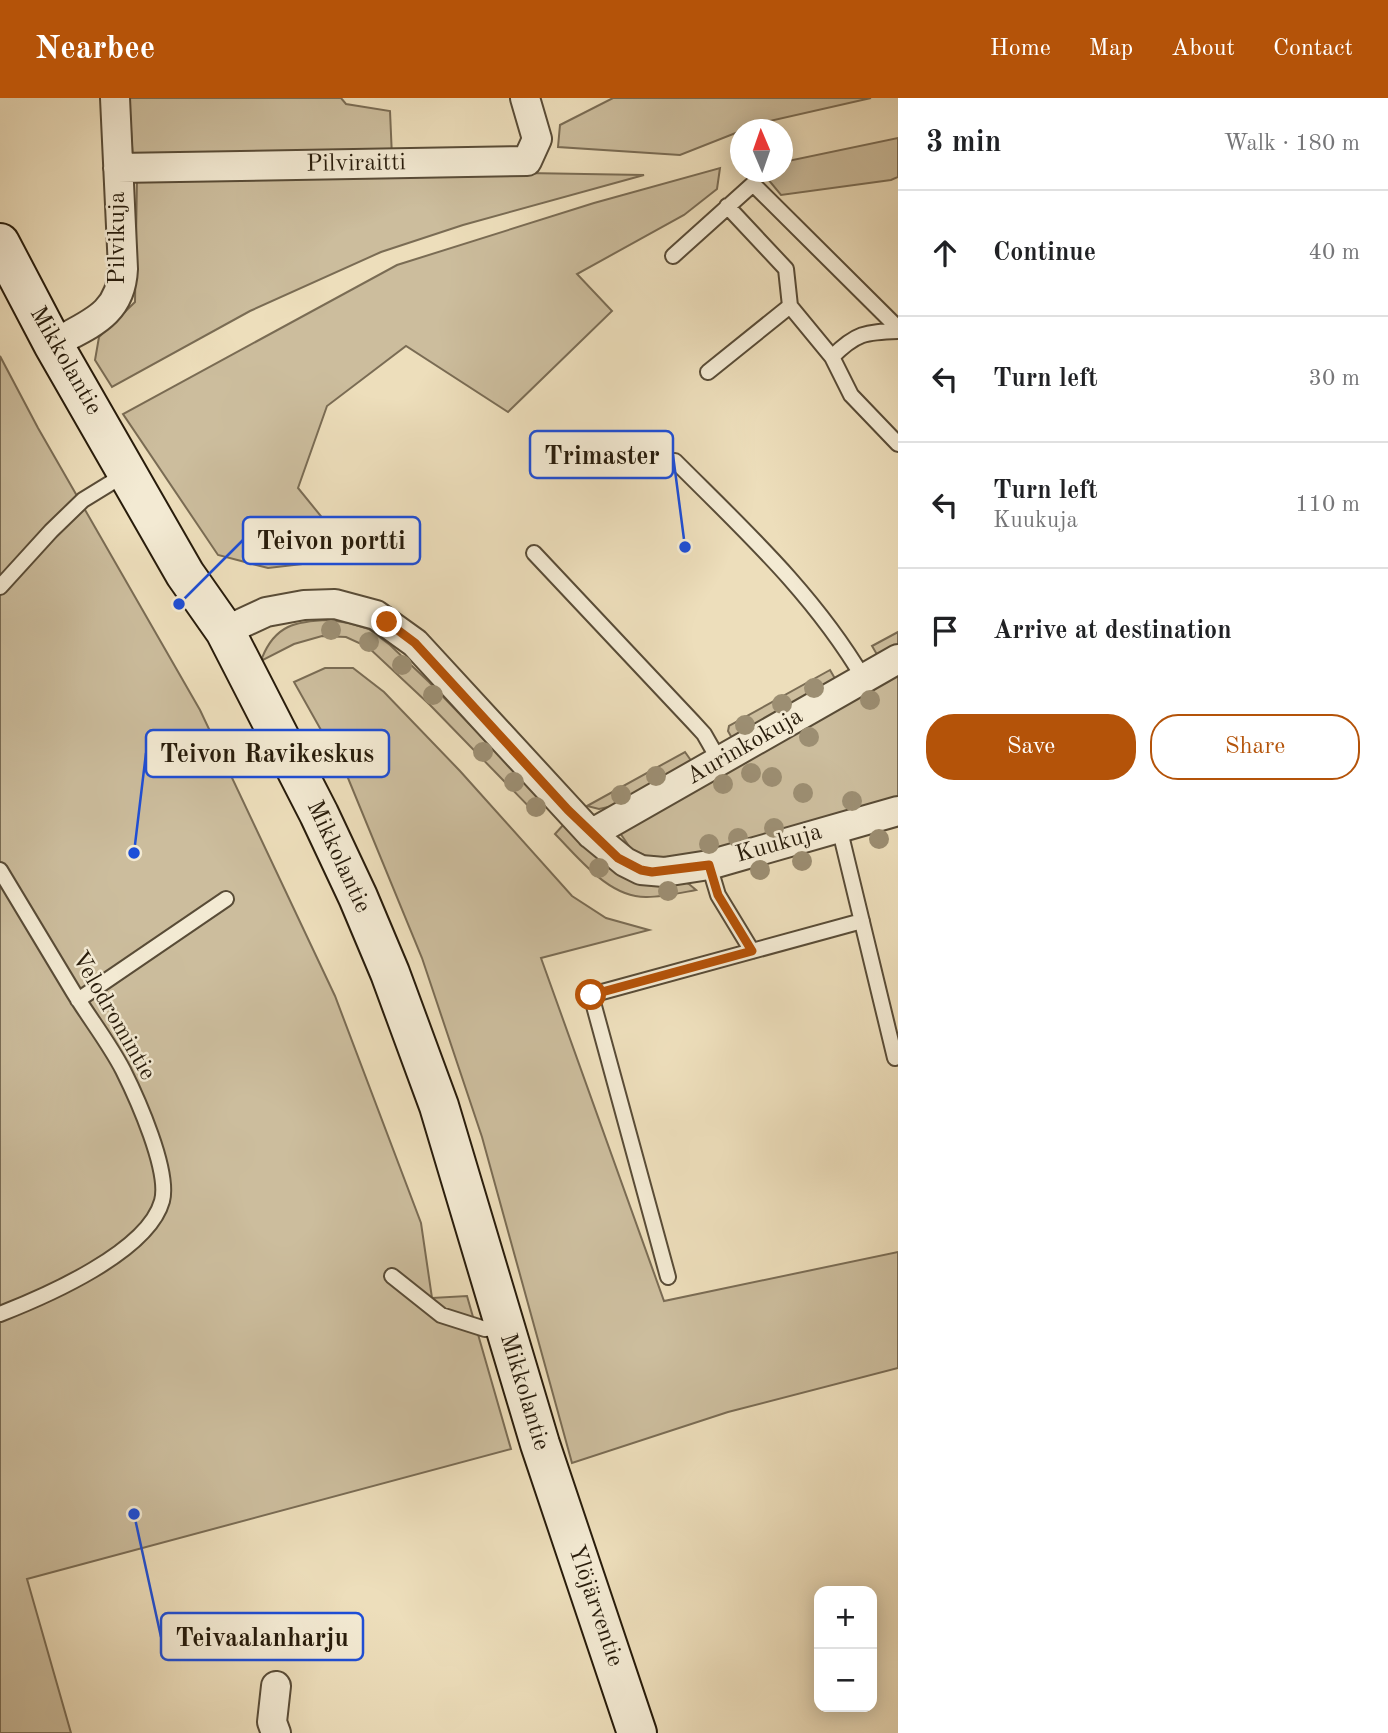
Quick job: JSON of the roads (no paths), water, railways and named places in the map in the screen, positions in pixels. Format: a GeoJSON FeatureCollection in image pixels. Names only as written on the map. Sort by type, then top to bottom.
{"type":"FeatureCollection","features":[{"type":"Feature","properties":{"kind":"main road","name":"Mikkolantie"},"geometry":{"type":"LineString","coordinates":[[0,243],[53,344],[185,574],[225,631],[319,814],[390,973],[439,1106],[551,1480]]}},
{"type":"Feature","properties":{"kind":"main road","name":"Ylöjärventie"},"geometry":{"type":"LineString","coordinates":[[551,1480],[637,1733]]}},
{"type":"Feature","properties":{"kind":"street","name":"Pilvikuja"},"geometry":{"type":"LineString","coordinates":[[53,344],[106,313],[113,306],[120,290],[123,269],[115,98]]}},
{"type":"Feature","properties":{"kind":"street","name":"Pilviraitti"},"geometry":{"type":"LineString","coordinates":[[118,168],[527,161],[537,139],[525,98]]}},
{"type":"Feature","properties":{"kind":"street","name":"Kuukuja"},"geometry":{"type":"LineString","coordinates":[[225,631],[265,612],[304,605],[335,604],[376,615],[415,643],[591,834],[625,862],[641,870],[664,872],[709,865],[898,811]]}},
{"type":"Feature","properties":{"kind":"street","name":"Aurinkokuja"},"geometry":{"type":"LineString","coordinates":[[591,834],[898,659]]}},
{"type":"Feature","properties":{"kind":"street"},"geometry":{"type":"LineString","coordinates":[[276,1686],[272,1722],[276,1733]]}},
{"type":"Feature","properties":{"kind":"lane"},"geometry":{"type":"LineString","coordinates":[[673,256],[753,184],[898,329]]}},
{"type":"Feature","properties":{"kind":"lane"},"geometry":{"type":"LineString","coordinates":[[727,206],[786,269],[790,306],[832,357],[851,395],[898,444]]}},
{"type":"Feature","properties":{"kind":"lane"},"geometry":{"type":"LineString","coordinates":[[708,372],[790,306]]}},
{"type":"Feature","properties":{"kind":"lane"},"geometry":{"type":"LineString","coordinates":[[832,357],[849,341],[869,332],[898,329]]}},
{"type":"Feature","properties":{"kind":"lane"},"geometry":{"type":"LineString","coordinates":[[676,461],[796,583],[836,635],[864,679]]}},
{"type":"Feature","properties":{"kind":"lane"},"geometry":{"type":"LineString","coordinates":[[0,587],[83,500],[128,472]]}},
{"type":"Feature","properties":{"kind":"lane"},"geometry":{"type":"LineString","coordinates":[[534,553],[704,734],[720,762]]}},
{"type":"Feature","properties":{"kind":"lane"},"geometry":{"type":"LineString","coordinates":[[839,827],[895,1058]]}},
{"type":"Feature","properties":{"kind":"lane"},"geometry":{"type":"LineString","coordinates":[[709,865],[718,895],[752,951]]}},
{"type":"Feature","properties":{"kind":"lane","name":"Velodromintie"},"geometry":{"type":"LineString","coordinates":[[0,870],[124,1073],[158,1155],[163,1185],[163,1200],[151,1221],[141,1233],[106,1261],[51,1294],[0,1314]]}},
{"type":"Feature","properties":{"kind":"lane"},"geometry":{"type":"LineString","coordinates":[[78,1000],[226,899]]}},
{"type":"Feature","properties":{"kind":"lane"},"geometry":{"type":"LineString","coordinates":[[668,1276],[591,995],[862,921]]}},
{"type":"Feature","properties":{"kind":"lane"},"geometry":{"type":"LineString","coordinates":[[392,1276],[441,1315],[485,1329],[505,1327]]}},
{"type":"Feature","properties":{"kind":"place","name":"Trimaster"},"geometry":{"type":"Point","coordinates":[685,547]}},
{"type":"Feature","properties":{"kind":"place","name":"Teivon portti"},"geometry":{"type":"Point","coordinates":[179,604]}},
{"type":"Feature","properties":{"kind":"place","name":"Teivon Ravikeskus"},"geometry":{"type":"Point","coordinates":[134,853]}},
{"type":"Feature","properties":{"kind":"place","name":"Teivaalanharju"},"geometry":{"type":"Point","coordinates":[134,1514]}}]}
